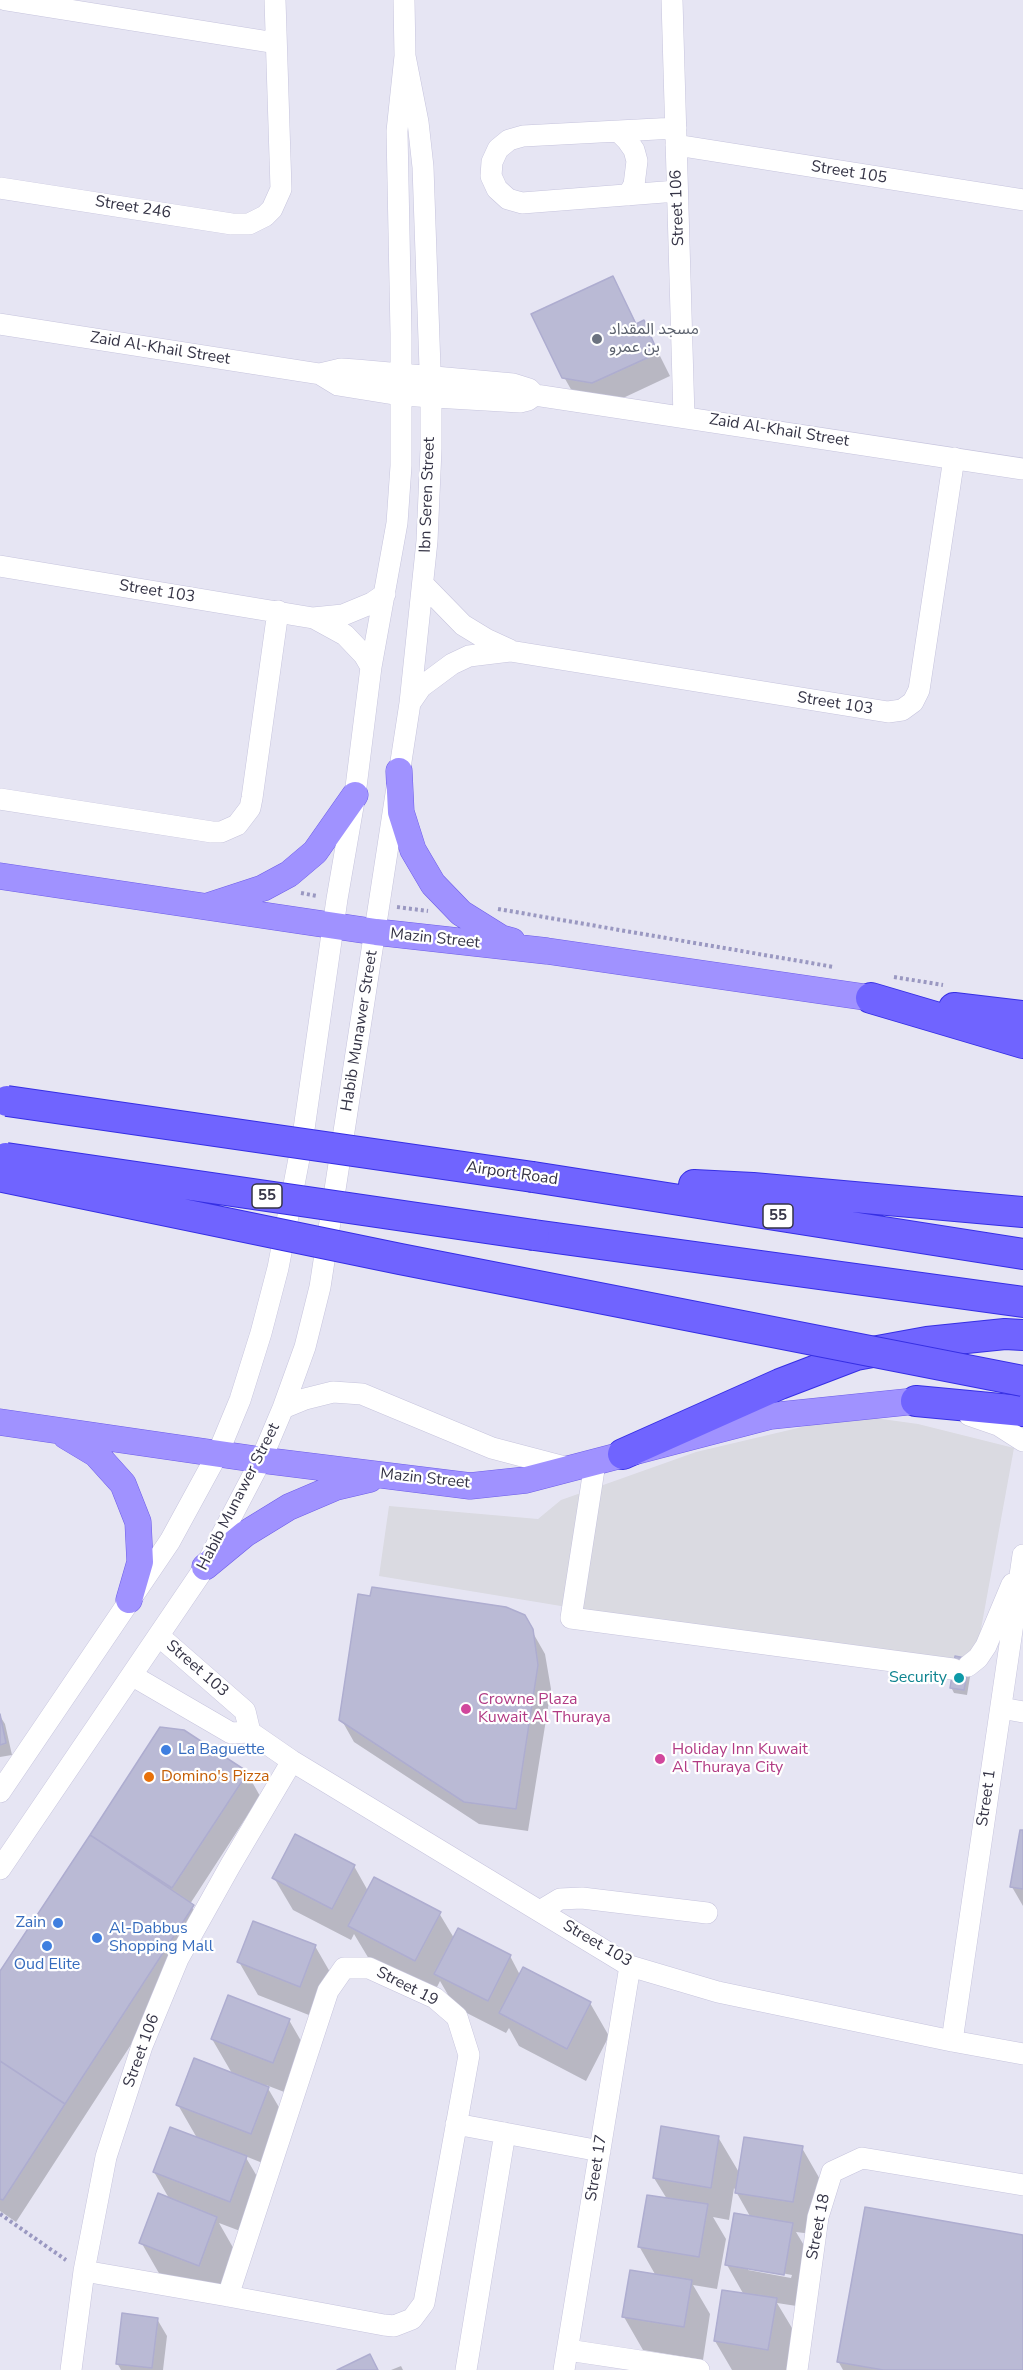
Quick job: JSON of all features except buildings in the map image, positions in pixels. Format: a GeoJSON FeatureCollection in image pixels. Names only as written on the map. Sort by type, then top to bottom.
{"type":"FeatureCollection","features":[{"type":"Feature","properties":{"kind":"highway"},"geometry":{"type":"LineString","coordinates":[[878,987],[1023,1016]]}},
{"type":"Feature","properties":{"kind":"highway"},"geometry":{"type":"LineString","coordinates":[[878,987],[1023,1043]]}},
{"type":"Feature","properties":{"kind":"highway","name":"Airport Road"},"geometry":{"type":"LineString","coordinates":[[3,1100],[536,1178],[1023,1254]]}},
{"type":"Feature","properties":{"kind":"highway"},"geometry":{"type":"LineString","coordinates":[[1,1170],[412,1262],[1023,1381]]}},
{"type":"Feature","properties":{"kind":"highway","name":"55"},"geometry":{"type":"LineString","coordinates":[[1,1170],[534,1235],[1023,1302]]}},
{"type":"Feature","properties":{"kind":"highway"},"geometry":{"type":"LineString","coordinates":[[536,1178],[753,1188],[1023,1212]]}},
{"type":"Feature","properties":{"kind":"highway"},"geometry":{"type":"LineString","coordinates":[[597,1462],[780,1384],[856,1355],[927,1342],[1005,1334],[1023,1335]]}},
{"type":"Feature","properties":{"kind":"highway"},"geometry":{"type":"LineString","coordinates":[[916,1401],[1023,1411]]}},
{"type":"Feature","properties":{"kind":"main road"},"geometry":{"type":"LineString","coordinates":[[399,771],[401,812],[413,850],[433,884],[461,913],[501,938],[547,951]]}},
{"type":"Feature","properties":{"kind":"main road"},"geometry":{"type":"LineString","coordinates":[[204,908],[263,888],[290,874],[315,852],[355,795]]}},
{"type":"Feature","properties":{"kind":"main road","name":"Mazin Street"},"geometry":{"type":"LineString","coordinates":[[0,876],[376,932],[878,987]]}},
{"type":"Feature","properties":{"kind":"main road","name":"Mazin Street"},"geometry":{"type":"LineString","coordinates":[[11,1424],[261,1460],[470,1486],[526,1480],[771,1416],[916,1401]]}},
{"type":"Feature","properties":{"kind":"main road"},"geometry":{"type":"LineString","coordinates":[[11,1424],[62,1434],[96,1454],[123,1484],[138,1521],[140,1562],[129,1600]]}},
{"type":"Feature","properties":{"kind":"main road"},"geometry":{"type":"LineString","coordinates":[[206,1567],[245,1534],[289,1507],[336,1487],[386,1475]]}},
{"type":"Feature","properties":{"kind":"street"},"geometry":{"type":"LineString","coordinates":[[6,0],[276,43],[275,0]]}},
{"type":"Feature","properties":{"kind":"street","name":"Ibn Seren Street"},"geometry":{"type":"LineString","coordinates":[[335,926],[371,667],[397,523],[401,466],[397,131],[405,56],[404,0]]}},
{"type":"Feature","properties":{"kind":"street","name":"Street 106"},"geometry":{"type":"LineString","coordinates":[[672,0],[684,417]]}},
{"type":"Feature","properties":{"kind":"street","name":"Street 246"},"geometry":{"type":"LineString","coordinates":[[0,188],[232,224],[249,224],[265,216],[272,209],[281,189],[276,43]]}},
{"type":"Feature","properties":{"kind":"street","name":"Ibn Seren Street"},"geometry":{"type":"LineString","coordinates":[[376,932],[410,703],[430,496],[431,387],[423,166],[418,122],[405,56]]}},
{"type":"Feature","properties":{"kind":"street"},"geometry":{"type":"LineString","coordinates":[[619,132],[627,140],[637,161],[634,185],[628,195]]}},
{"type":"Feature","properties":{"kind":"street","name":"Street 105"},"geometry":{"type":"LineString","coordinates":[[628,195],[522,202],[508,199],[497,189],[491,176],[492,162],[498,149],[509,140],[523,136],[619,132],[676,137],[1023,200]]}},
{"type":"Feature","properties":{"kind":"street"},"geometry":{"type":"LineString","coordinates":[[628,195],[678,191]]}},
{"type":"Feature","properties":{"kind":"street","name":"Zaid Al-Khail Street"},"geometry":{"type":"LineString","coordinates":[[0,324],[320,374],[341,369],[400,384],[431,387],[513,384],[529,389],[535,394],[1023,469]]}},
{"type":"Feature","properties":{"kind":"street","name":"Street 103"},"geometry":{"type":"LineString","coordinates":[[410,703],[421,687],[452,664],[469,656],[510,651],[888,712],[902,710],[913,702],[919,690],[954,458]]}},
{"type":"Feature","properties":{"kind":"street","name":"Street 103"},"geometry":{"type":"LineString","coordinates":[[0,566],[313,618],[350,613],[385,594]]}},
{"type":"Feature","properties":{"kind":"street","name":"Street 103"},"geometry":{"type":"LineString","coordinates":[[423,584],[464,625],[510,651]]}},
{"type":"Feature","properties":{"kind":"street"},"geometry":{"type":"LineString","coordinates":[[0,799],[212,832],[221,832],[237,825],[250,808],[252,798],[278,611]]}},
{"type":"Feature","properties":{"kind":"street","name":"Street 103"},"geometry":{"type":"LineString","coordinates":[[313,618],[345,635],[364,655],[371,667]]}},
{"type":"Feature","properties":{"kind":"street"},"geometry":{"type":"LineString","coordinates":[[0,1792],[170,1541],[218,1453],[243,1389],[278,1268],[302,1143],[335,926]]}},
{"type":"Feature","properties":{"kind":"street","name":"Habib Munawer Street"},"geometry":{"type":"LineString","coordinates":[[0,1869],[206,1567],[261,1460],[283,1408],[305,1347],[320,1287],[376,932]]}},
{"type":"Feature","properties":{"kind":"street"},"geometry":{"type":"LineString","coordinates":[[283,1408],[305,1399],[333,1392],[362,1394],[492,1449],[597,1462],[571,1618],[961,1668],[978,1658],[986,1646],[997,1615],[1023,1558]]}},
{"type":"Feature","properties":{"kind":"street"},"geometry":{"type":"LineString","coordinates":[[916,1401],[990,1422],[1023,1441]]}},
{"type":"Feature","properties":{"kind":"street","name":"Street 1"},"geometry":{"type":"LineString","coordinates":[[952,2041],[1023,1558]]}},
{"type":"Feature","properties":{"kind":"street","name":"Street 103"},"geometry":{"type":"LineString","coordinates":[[159,1636],[244,1711],[250,1732]]}},
{"type":"Feature","properties":{"kind":"street","name":"Street 103"},"geometry":{"type":"LineString","coordinates":[[133,1676],[231,1733],[250,1732],[292,1761],[630,1966],[718,1992],[1023,2054]]}},
{"type":"Feature","properties":{"kind":"street"},"geometry":{"type":"LineString","coordinates":[[1000,1708],[1023,1712]]}},
{"type":"Feature","properties":{"kind":"street","name":"Street 106"},"geometry":{"type":"LineString","coordinates":[[71,2370],[84,2271],[106,2157],[142,2046],[178,1959],[292,1761]]}},
{"type":"Feature","properties":{"kind":"street"},"geometry":{"type":"LineString","coordinates":[[540,1911],[560,1899],[582,1899],[707,1913]]}},
{"type":"Feature","properties":{"kind":"street","name":"Street 17"},"geometry":{"type":"LineString","coordinates":[[566,2360],[630,1966]]}},
{"type":"Feature","properties":{"kind":"street","name":"Street 19"},"geometry":{"type":"LineString","coordinates":[[84,2271],[384,2325],[394,2326],[412,2319],[424,2303],[469,2055],[457,2017],[435,1998],[369,1968],[344,1968],[328,1991],[228,2296]]}},
{"type":"Feature","properties":{"kind":"street"},"geometry":{"type":"LineString","coordinates":[[456,2124],[600,2151]]}},
{"type":"Feature","properties":{"kind":"street"},"geometry":{"type":"LineString","coordinates":[[466,2370],[505,2133]]}},
{"type":"Feature","properties":{"kind":"street","name":"Street 18"},"geometry":{"type":"LineString","coordinates":[[797,2370],[818,2217],[832,2172],[862,2158],[1023,2185]]}},
{"type":"Feature","properties":{"kind":"street"},"geometry":{"type":"LineString","coordinates":[[566,2360],[699,2370]]}},
{"type":"Feature","properties":{"kind":"path"},"geometry":{"type":"LineString","coordinates":[[297,892],[319,896]]}},
{"type":"Feature","properties":{"kind":"path"},"geometry":{"type":"LineString","coordinates":[[491,908],[839,968]]}},
{"type":"Feature","properties":{"kind":"path"},"geometry":{"type":"LineString","coordinates":[[878,987],[954,987]]}},
{"type":"Feature","properties":{"kind":"path"},"geometry":{"type":"LineString","coordinates":[[0,2214],[84,2271]]}},
{"type":"Feature","properties":{"kind":"shaded area"},"geometry":{"type":"Polygon","coordinates":[[[853,1415],[918,1424],[1014,1448],[977,1651],[949,1670],[379,1576],[389,1506],[538,1519],[561,1500],[696,1452],[853,1415]]]}},
{"type":"Feature","properties":{"kind":"place","name":"مسجد المقداد بن عمرو"},"geometry":{"type":"Point","coordinates":[597,339]}},
{"type":"Feature","properties":{"kind":"place","name":"Security"},"geometry":{"type":"Point","coordinates":[959,1678]}},
{"type":"Feature","properties":{"kind":"place","name":"Crowne Plaza Kuwait Al Thuraya"},"geometry":{"type":"Point","coordinates":[466,1709]}},
{"type":"Feature","properties":{"kind":"place","name":"La Baguette"},"geometry":{"type":"Point","coordinates":[166,1750]}},
{"type":"Feature","properties":{"kind":"place","name":"Holiday Inn Kuwait Al Thuraya City"},"geometry":{"type":"Point","coordinates":[660,1759]}},
{"type":"Feature","properties":{"kind":"place","name":"Domino's Pizza"},"geometry":{"type":"Point","coordinates":[149,1777]}},
{"type":"Feature","properties":{"kind":"place","name":"Zain"},"geometry":{"type":"Point","coordinates":[58,1923]}},
{"type":"Feature","properties":{"kind":"place","name":"Al-Dabbus Shopping Mall"},"geometry":{"type":"Point","coordinates":[97,1938]}},
{"type":"Feature","properties":{"kind":"place","name":"Oud Elite"},"geometry":{"type":"Point","coordinates":[47,1946]}}]}
